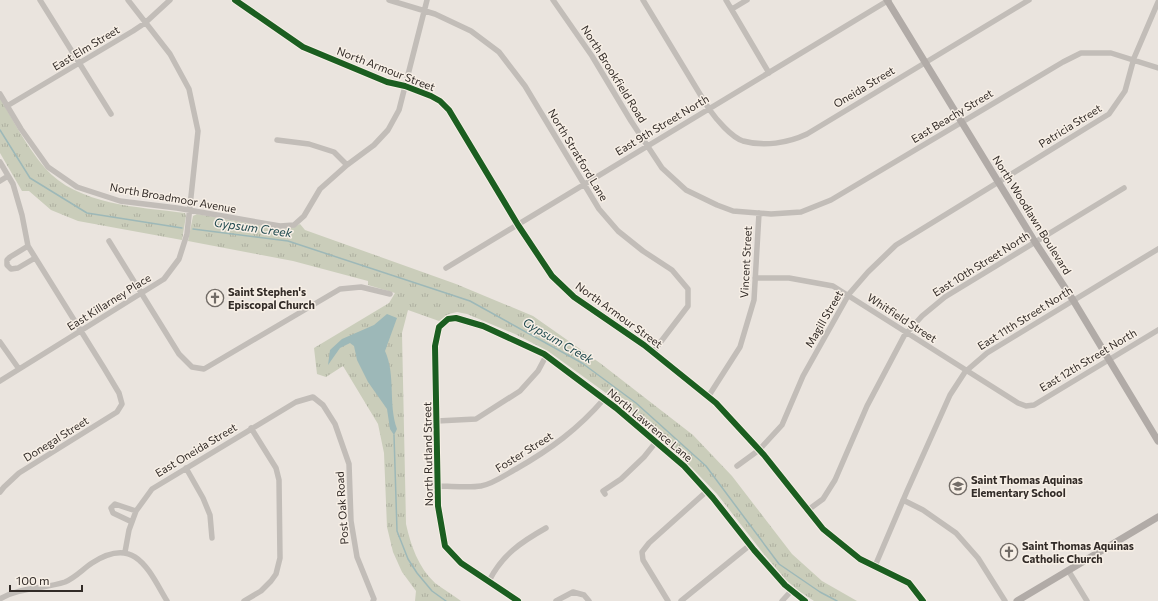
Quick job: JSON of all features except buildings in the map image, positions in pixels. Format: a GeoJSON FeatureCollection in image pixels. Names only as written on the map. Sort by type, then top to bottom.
{"type":"FeatureCollection","features":[{"type":"Feature","properties":{"kind":"main road","name":"North Woodlawn Boulevard"},"geometry":{"type":"LineString","coordinates":[[888,0],[1158,441]]}},
{"type":"Feature","properties":{"kind":"main road"},"geometry":{"type":"LineString","coordinates":[[1017,601],[1158,517]]}},
{"type":"Feature","properties":{"kind":"street"},"geometry":{"type":"LineString","coordinates":[[40,0],[111,114]]}},
{"type":"Feature","properties":{"kind":"street"},"geometry":{"type":"LineString","coordinates":[[128,0],[170,54],[189,88],[198,131],[190,210]]}},
{"type":"Feature","properties":{"kind":"street","name":"East Elm Street"},"geometry":{"type":"LineString","coordinates":[[8,106],[145,23],[170,0]]}},
{"type":"Feature","properties":{"kind":"street","name":"North Armour Street"},"geometry":{"type":"LineString","coordinates":[[235,0],[303,47],[387,82],[405,86],[440,101],[449,110],[518,225],[552,276],[574,297],[653,352],[716,403],[759,450],[823,529],[860,558],[909,583],[923,601]]}},
{"type":"Feature","properties":{"kind":"street","name":"North Stratford Lane"},"geometry":{"type":"LineString","coordinates":[[389,0],[435,14],[471,31],[499,52],[525,86],[599,209],[618,231],[643,251],[672,270],[688,290],[688,306],[653,352]]}},
{"type":"Feature","properties":{"kind":"street"},"geometry":{"type":"LineString","coordinates":[[277,140],[309,144],[334,152],[347,165],[374,145],[388,130],[399,110],[427,0]]}},
{"type":"Feature","properties":{"kind":"street","name":"North Brookfield Road"},"geometry":{"type":"LineString","coordinates":[[553,0],[592,56],[662,168],[686,190],[717,205],[733,211],[759,213]]}},
{"type":"Feature","properties":{"kind":"street","name":"Oneida Street"},"geometry":{"type":"LineString","coordinates":[[643,0],[708,109],[719,123],[742,140],[774,144],[797,139],[807,134],[1029,0]]}},
{"type":"Feature","properties":{"kind":"street"},"geometry":{"type":"LineString","coordinates":[[726,0],[768,73]]}},
{"type":"Feature","properties":{"kind":"street"},"geometry":{"type":"LineString","coordinates":[[732,9],[747,0]]}},
{"type":"Feature","properties":{"kind":"street","name":"East 9th Street North"},"geometry":{"type":"LineString","coordinates":[[446,268],[888,0]]}},
{"type":"Feature","properties":{"kind":"street","name":"Patricia Street"},"geometry":{"type":"LineString","coordinates":[[999,182],[1109,114],[1125,90],[1134,60],[1152,13],[1158,2]]}},
{"type":"Feature","properties":{"kind":"street","name":"East Beachy Street"},"geometry":{"type":"LineString","coordinates":[[759,213],[771,214],[801,212],[831,200],[1063,62],[1081,53],[1111,53],[1158,68]]}},
{"type":"Feature","properties":{"kind":"street","name":"North Broadmoor Avenue"},"geometry":{"type":"LineString","coordinates":[[0,94],[21,129],[48,167],[77,187],[120,201],[190,210],[280,226],[294,225],[304,216],[320,189],[347,165]]}},
{"type":"Feature","properties":{"kind":"street"},"geometry":{"type":"LineString","coordinates":[[0,162],[13,184],[22,215],[28,246],[81,331]]}},
{"type":"Feature","properties":{"kind":"street"},"geometry":{"type":"LineString","coordinates":[[0,181],[8,176]]}},
{"type":"Feature","properties":{"kind":"street","name":"Magill Street"},"geometry":{"type":"LineString","coordinates":[[737,466],[759,450],[782,425],[803,376],[848,296],[868,272],[896,245],[999,182]]}},
{"type":"Feature","properties":{"kind":"street","name":"East 10th Street North"},"geometry":{"type":"LineString","coordinates":[[808,510],[822,499],[835,480],[868,406],[904,336],[922,316],[945,297],[1124,188]]}},
{"type":"Feature","properties":{"kind":"street","name":"East Killarney Place"},"geometry":{"type":"LineString","coordinates":[[0,381],[164,279],[180,259],[187,234],[190,210]]}},
{"type":"Feature","properties":{"kind":"street","name":"Vincent Street"},"geometry":{"type":"LineString","coordinates":[[708,397],[740,348],[754,300],[759,213]]}},
{"type":"Feature","properties":{"kind":"street"},"geometry":{"type":"LineString","coordinates":[[109,241],[179,354],[192,366],[204,369],[340,289],[361,287],[390,294]]}},
{"type":"Feature","properties":{"kind":"street"},"geometry":{"type":"LineString","coordinates":[[28,246],[10,257],[7,260],[7,265],[11,269],[18,268],[35,258]]}},
{"type":"Feature","properties":{"kind":"street","name":"East 11th Street North"},"geometry":{"type":"LineString","coordinates":[[875,566],[950,395],[966,371],[987,353],[1158,248]]}},
{"type":"Feature","properties":{"kind":"street","name":"Whitfield Street"},"geometry":{"type":"LineString","coordinates":[[755,278],[789,278],[833,286],[966,371],[1018,403],[1028,406]]}},
{"type":"Feature","properties":{"kind":"street","name":"North Lawrence Lane"},"geometry":{"type":"LineString","coordinates":[[446,321],[448,318],[456,318],[483,326],[546,356],[604,399],[684,466],[707,491],[750,545],[792,590],[805,601]]}},
{"type":"Feature","properties":{"kind":"street","name":"North Rutland Street"},"geometry":{"type":"LineString","coordinates":[[446,321],[439,327],[435,346],[438,506],[445,546],[461,563],[518,601]]}},
{"type":"Feature","properties":{"kind":"street","name":"East 12th Street North"},"geometry":{"type":"LineString","coordinates":[[1028,406],[1034,405],[1158,330]]}},
{"type":"Feature","properties":{"kind":"street","name":"Donegal Street"},"geometry":{"type":"LineString","coordinates":[[0,492],[19,474],[117,412],[122,404],[119,393],[81,331]]}},
{"type":"Feature","properties":{"kind":"street"},"geometry":{"type":"LineString","coordinates":[[0,342],[19,369]]}},
{"type":"Feature","properties":{"kind":"street"},"geometry":{"type":"LineString","coordinates":[[437,421],[476,419],[520,391],[538,371],[546,356]]}},
{"type":"Feature","properties":{"kind":"street","name":"East Oneida Street"},"geometry":{"type":"LineString","coordinates":[[125,552],[129,530],[136,510],[152,489],[296,402],[313,397]]}},
{"type":"Feature","properties":{"kind":"street","name":"Post Oak Road"},"geometry":{"type":"LineString","coordinates":[[313,397],[323,405],[334,424],[349,464],[351,521],[357,558],[374,599],[373,601]]}},
{"type":"Feature","properties":{"kind":"street","name":"Foster Street"},"geometry":{"type":"LineString","coordinates":[[438,486],[481,486],[500,479],[552,447],[568,435],[588,417],[604,399]]}},
{"type":"Feature","properties":{"kind":"street"},"geometry":{"type":"LineString","coordinates":[[244,601],[261,590],[271,581],[276,574],[280,558],[279,480],[276,468],[251,428]]}},
{"type":"Feature","properties":{"kind":"street"},"geometry":{"type":"LineString","coordinates":[[605,494],[603,491],[621,479],[644,457],[656,442]]}},
{"type":"Feature","properties":{"kind":"street"},"geometry":{"type":"LineString","coordinates":[[186,468],[203,498],[210,515],[212,538]]}},
{"type":"Feature","properties":{"kind":"street"},"geometry":{"type":"LineString","coordinates":[[668,601],[643,560],[642,552],[649,543],[707,491]]}},
{"type":"Feature","properties":{"kind":"street"},"geometry":{"type":"LineString","coordinates":[[903,500],[923,510],[956,532],[978,558],[1005,601]]}},
{"type":"Feature","properties":{"kind":"street"},"geometry":{"type":"LineString","coordinates":[[132,522],[113,513],[111,508],[118,504],[136,510]]}},
{"type":"Feature","properties":{"kind":"street"},"geometry":{"type":"LineString","coordinates":[[488,581],[494,570],[510,552],[546,528]]}},
{"type":"Feature","properties":{"kind":"street"},"geometry":{"type":"LineString","coordinates":[[681,601],[750,545]]}},
{"type":"Feature","properties":{"kind":"street"},"geometry":{"type":"LineString","coordinates":[[0,599],[6,595],[66,581],[106,555],[125,552],[134,556],[146,566],[167,601]]}},
{"type":"Feature","properties":{"kind":"street"},"geometry":{"type":"LineString","coordinates":[[1068,570],[1086,601]]}},
{"type":"Feature","properties":{"kind":"street"},"geometry":{"type":"LineString","coordinates":[[782,601],[792,590]]}},
{"type":"Feature","properties":{"kind":"street"},"geometry":{"type":"LineString","coordinates":[[556,601],[574,592],[584,595],[589,601]]}},
{"type":"Feature","properties":{"kind":"green space"},"geometry":{"type":"Polygon","coordinates":[[[0,98],[32,152],[45,168],[58,180],[74,190],[91,197],[110,202],[148,209],[185,213],[186,216],[182,240],[78,221],[51,210],[29,191],[22,191],[0,153],[0,98]]]}},
{"type":"Feature","properties":{"kind":"green space"},"geometry":{"type":"Polygon","coordinates":[[[197,214],[281,229],[291,228],[300,224],[305,230],[456,284],[533,316],[600,363],[693,435],[732,476],[792,554],[822,581],[857,601],[814,601],[799,591],[786,580],[717,494],[691,467],[628,409],[548,351],[515,334],[467,314],[457,312],[449,314],[439,321],[408,310],[402,333],[406,524],[416,556],[429,577],[461,601],[415,601],[416,591],[402,572],[393,552],[387,527],[384,453],[378,424],[343,366],[326,377],[317,374],[314,348],[389,303],[395,293],[368,285],[368,281],[293,261],[188,241],[193,216],[197,214]]]}},
{"type":"Feature","properties":{"kind":"water"},"geometry":{"type":"Polygon","coordinates":[[[387,314],[397,318],[385,351],[390,370],[394,419],[397,429],[394,435],[390,429],[387,409],[368,382],[357,360],[354,346],[350,343],[340,348],[328,365],[330,350],[342,339],[374,325],[387,314]]]}},
{"type":"Feature","properties":{"kind":"waterway","name":"Gypsum Creek"},"geometry":{"type":"LineString","coordinates":[[0,130],[30,178],[87,213],[182,228]]}},
{"type":"Feature","properties":{"kind":"waterway","name":"Gypsum Creek"},"geometry":{"type":"LineString","coordinates":[[193,229],[288,241],[470,301],[582,363],[636,403],[706,466],[779,564],[820,592],[837,601]]}},
{"type":"Feature","properties":{"kind":"waterway"},"geometry":{"type":"LineString","coordinates":[[394,435],[397,531],[408,559],[417,573],[432,591],[446,601]]}},
{"type":"Feature","properties":{"kind":"cycle path"},"geometry":{"type":"LineString","coordinates":[[235,0],[303,47],[387,82],[405,86],[440,101],[449,110],[518,225],[552,276],[574,297],[644,345],[716,403],[764,455],[823,529],[860,559],[909,583],[923,601]]}},
{"type":"Feature","properties":{"kind":"cycle path"},"geometry":{"type":"LineString","coordinates":[[518,601],[461,563],[445,546],[438,506],[435,346],[439,327],[448,319],[456,318],[483,326],[544,354],[616,408],[684,466],[713,498],[754,550],[785,585],[805,601]]}},
{"type":"Feature","properties":{"kind":"place","name":"Saint Stephen's Episcopal Church"},"geometry":{"type":"Point","coordinates":[215,298]}},
{"type":"Feature","properties":{"kind":"place","name":"Saint Thomas Aquinas Elementary School"},"geometry":{"type":"Point","coordinates":[958,486]}},
{"type":"Feature","properties":{"kind":"place","name":"Saint Thomas Aquinas Catholic Church"},"geometry":{"type":"Point","coordinates":[1009,552]}}]}
